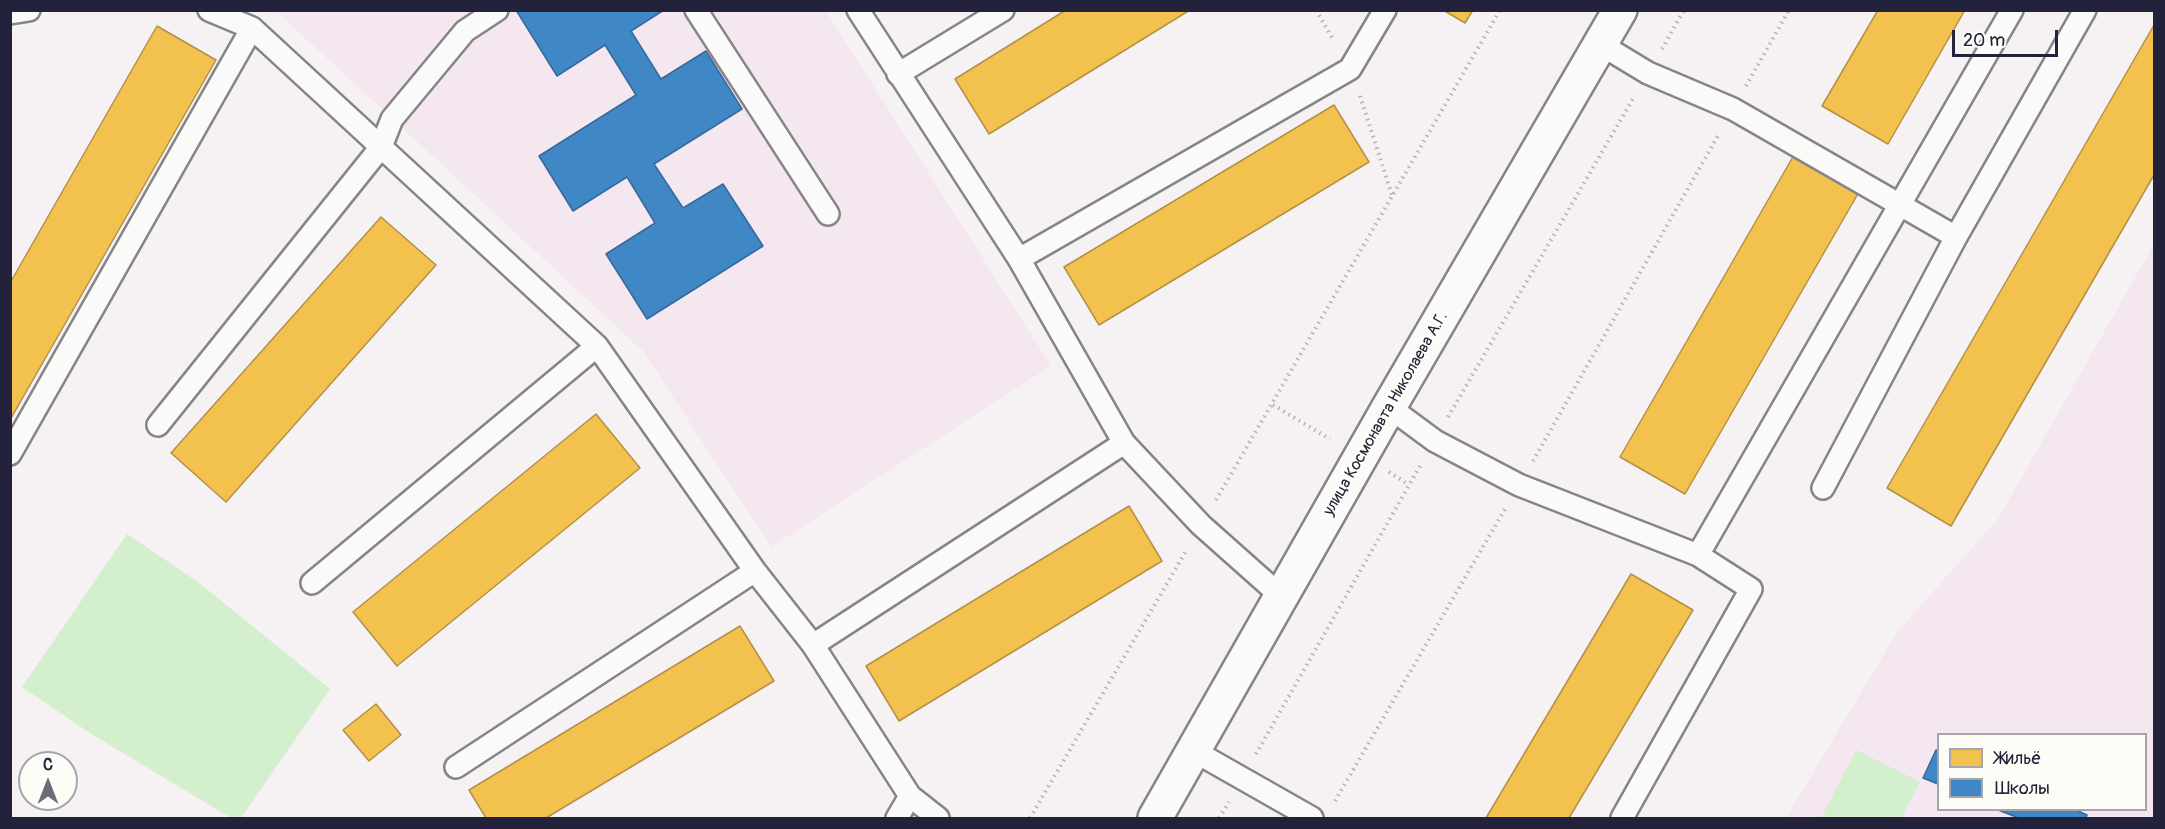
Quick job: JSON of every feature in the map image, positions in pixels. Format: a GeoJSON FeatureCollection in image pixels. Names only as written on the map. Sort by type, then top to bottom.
{"type":"FeatureCollection","features":[{"type":"Feature","properties":{"kind":"street","name":"улица Космонавта Николаева А.Г."},"geometry":{"type":"LineString","coordinates":[[1155,819],[1389,406],[1620,10]]}},
{"type":"Feature","properties":{"kind":"lane"},"geometry":{"type":"LineString","coordinates":[[10,13],[29,10]]}},
{"type":"Feature","properties":{"kind":"lane"},"geometry":{"type":"LineString","coordinates":[[209,10],[252,28],[597,346],[755,571],[813,645],[910,796],[938,819]]}},
{"type":"Feature","properties":{"kind":"lane"},"geometry":{"type":"LineString","coordinates":[[158,425],[381,147],[392,119],[465,31],[497,10]]}},
{"type":"Feature","properties":{"kind":"lane"},"geometry":{"type":"LineString","coordinates":[[696,10],[828,214]]}},
{"type":"Feature","properties":{"kind":"lane"},"geometry":{"type":"LineString","coordinates":[[858,10],[1018,260],[1124,443],[1201,525],[1282,597]]}},
{"type":"Feature","properties":{"kind":"lane"},"geometry":{"type":"LineString","coordinates":[[898,74],[1003,10]]}},
{"type":"Feature","properties":{"kind":"lane"},"geometry":{"type":"LineString","coordinates":[[1018,260],[1350,69],[1385,10]]}},
{"type":"Feature","properties":{"kind":"lane"},"geometry":{"type":"LineString","coordinates":[[1698,555],[2012,10]]}},
{"type":"Feature","properties":{"kind":"lane"},"geometry":{"type":"LineString","coordinates":[[1823,488],[1956,237],[2085,10]]}},
{"type":"Feature","properties":{"kind":"lane"},"geometry":{"type":"LineString","coordinates":[[10,454],[252,28]]}},
{"type":"Feature","properties":{"kind":"lane"},"geometry":{"type":"LineString","coordinates":[[1600,44],[1648,73],[1733,109],[1956,237]]}},
{"type":"Feature","properties":{"kind":"lane"},"geometry":{"type":"LineString","coordinates":[[312,583],[597,346]]}},
{"type":"Feature","properties":{"kind":"lane"},"geometry":{"type":"LineString","coordinates":[[1389,406],[1435,441],[1519,485],[1698,555],[1751,589],[1622,819]]}},
{"type":"Feature","properties":{"kind":"lane"},"geometry":{"type":"LineString","coordinates":[[813,645],[1124,443]]}},
{"type":"Feature","properties":{"kind":"lane"},"geometry":{"type":"LineString","coordinates":[[456,767],[755,571]]}},
{"type":"Feature","properties":{"kind":"lane"},"geometry":{"type":"LineString","coordinates":[[1194,751],[1311,819]]}},
{"type":"Feature","properties":{"kind":"lane"},"geometry":{"type":"LineString","coordinates":[[897,819],[910,796]]}},
{"type":"Feature","properties":{"kind":"path"},"geometry":{"type":"LineString","coordinates":[[1316,10],[1350,69],[1392,195]]}},
{"type":"Feature","properties":{"kind":"path"},"geometry":{"type":"LineString","coordinates":[[1213,506],[1500,10]]}},
{"type":"Feature","properties":{"kind":"path"},"geometry":{"type":"LineString","coordinates":[[1658,55],[1684,10]]}},
{"type":"Feature","properties":{"kind":"path"},"geometry":{"type":"LineString","coordinates":[[1330,808],[1519,485],[1789,10]]}},
{"type":"Feature","properties":{"kind":"path"},"geometry":{"type":"LineString","coordinates":[[1446,420],[1638,90]]}},
{"type":"Feature","properties":{"kind":"path"},"geometry":{"type":"LineString","coordinates":[[1273,405],[1336,442]]}},
{"type":"Feature","properties":{"kind":"path"},"geometry":{"type":"LineString","coordinates":[[1254,758],[1424,459]]}},
{"type":"Feature","properties":{"kind":"path"},"geometry":{"type":"LineString","coordinates":[[1384,469],[1409,485]]}},
{"type":"Feature","properties":{"kind":"path"},"geometry":{"type":"LineString","coordinates":[[1030,819],[1190,545]]}},
{"type":"Feature","properties":{"kind":"shaded area"},"geometry":{"type":"Polygon","coordinates":[[[276,11],[826,11],[1051,366],[771,547],[643,351],[276,11]]]}},
{"type":"Feature","properties":{"kind":"shaded area"},"geometry":{"type":"Polygon","coordinates":[[[2154,244],[2154,818],[1786,818],[1898,631],[1998,519],[2154,244]]]}},
{"type":"Feature","properties":{"kind":"green space"},"geometry":{"type":"Polygon","coordinates":[[[127,534],[198,582],[330,689],[241,818],[231,818],[93,735],[22,687],[127,534]]]}},
{"type":"Feature","properties":{"kind":"green space"},"geometry":{"type":"Polygon","coordinates":[[[1856,750],[1920,782],[1901,818],[1821,818],[1856,750]]]}},
{"type":"Feature","properties":{"kind":"building: Жильё"},"geometry":{"type":"Polygon","coordinates":[[[1066,10],[1190,10],[989,134],[955,79],[1066,10]]]}},
{"type":"Feature","properties":{"kind":"building: Жильё"},"geometry":{"type":"Polygon","coordinates":[[[1443,10],[1473,10],[1465,23],[1443,10]]]}},
{"type":"Feature","properties":{"kind":"building: Жильё"},"geometry":{"type":"Polygon","coordinates":[[[1878,10],[1965,10],[1888,144],[1822,106],[1878,10]]]}},
{"type":"Feature","properties":{"kind":"building: Жильё"},"geometry":{"type":"Polygon","coordinates":[[[2154,25],[2154,175],[1951,526],[1887,488],[2154,25]]]}},
{"type":"Feature","properties":{"kind":"building: Жильё"},"geometry":{"type":"Polygon","coordinates":[[[157,26],[216,60],[10,420],[10,283],[157,26]]]}},
{"type":"Feature","properties":{"kind":"building: Жильё"},"geometry":{"type":"Polygon","coordinates":[[[1334,105],[1369,162],[1099,325],[1064,267],[1334,105]]]}},
{"type":"Feature","properties":{"kind":"building: Жильё"},"geometry":{"type":"Polygon","coordinates":[[[1794,155],[1859,192],[1685,494],[1620,457],[1794,155]]]}},
{"type":"Feature","properties":{"kind":"building: Жильё"},"geometry":{"type":"Polygon","coordinates":[[[381,217],[436,265],[226,502],[171,453],[381,217]]]}},
{"type":"Feature","properties":{"kind":"building: Жильё"},"geometry":{"type":"Polygon","coordinates":[[[596,414],[640,468],[397,666],[353,612],[596,414]]]}},
{"type":"Feature","properties":{"kind":"building: Жильё"},"geometry":{"type":"Polygon","coordinates":[[[1129,506],[1162,561],[899,721],[866,666],[1129,506]]]}},
{"type":"Feature","properties":{"kind":"building: Жильё"},"geometry":{"type":"Polygon","coordinates":[[[1631,574],[1693,610],[1569,818],[1486,818],[1631,574]]]}},
{"type":"Feature","properties":{"kind":"building: Жильё"},"geometry":{"type":"Polygon","coordinates":[[[740,626],[774,681],[546,818],[486,818],[469,790],[740,626]]]}},
{"type":"Feature","properties":{"kind":"building: Жильё"},"geometry":{"type":"Polygon","coordinates":[[[376,704],[401,735],[369,761],[343,730],[376,704]]]}},
{"type":"Feature","properties":{"kind":"building: Школы"},"geometry":{"type":"Polygon","coordinates":[[[516,10],[664,10],[631,31],[661,79],[706,51],[742,109],[654,164],[683,208],[723,184],[763,246],[647,319],[606,254],[655,223],[627,177],[573,211],[539,156],[636,95],[605,45],[557,76],[516,10]]]}},
{"type":"Feature","properties":{"kind":"building: Школы"},"geometry":{"type":"Polygon","coordinates":[[[1936,750],[1937,784],[1923,778],[1936,750]]]}},
{"type":"Feature","properties":{"kind":"building: Школы"},"geometry":{"type":"Polygon","coordinates":[[[2001,811],[2078,811],[2087,815],[2086,818],[2019,818],[2001,811]]]}}]}
